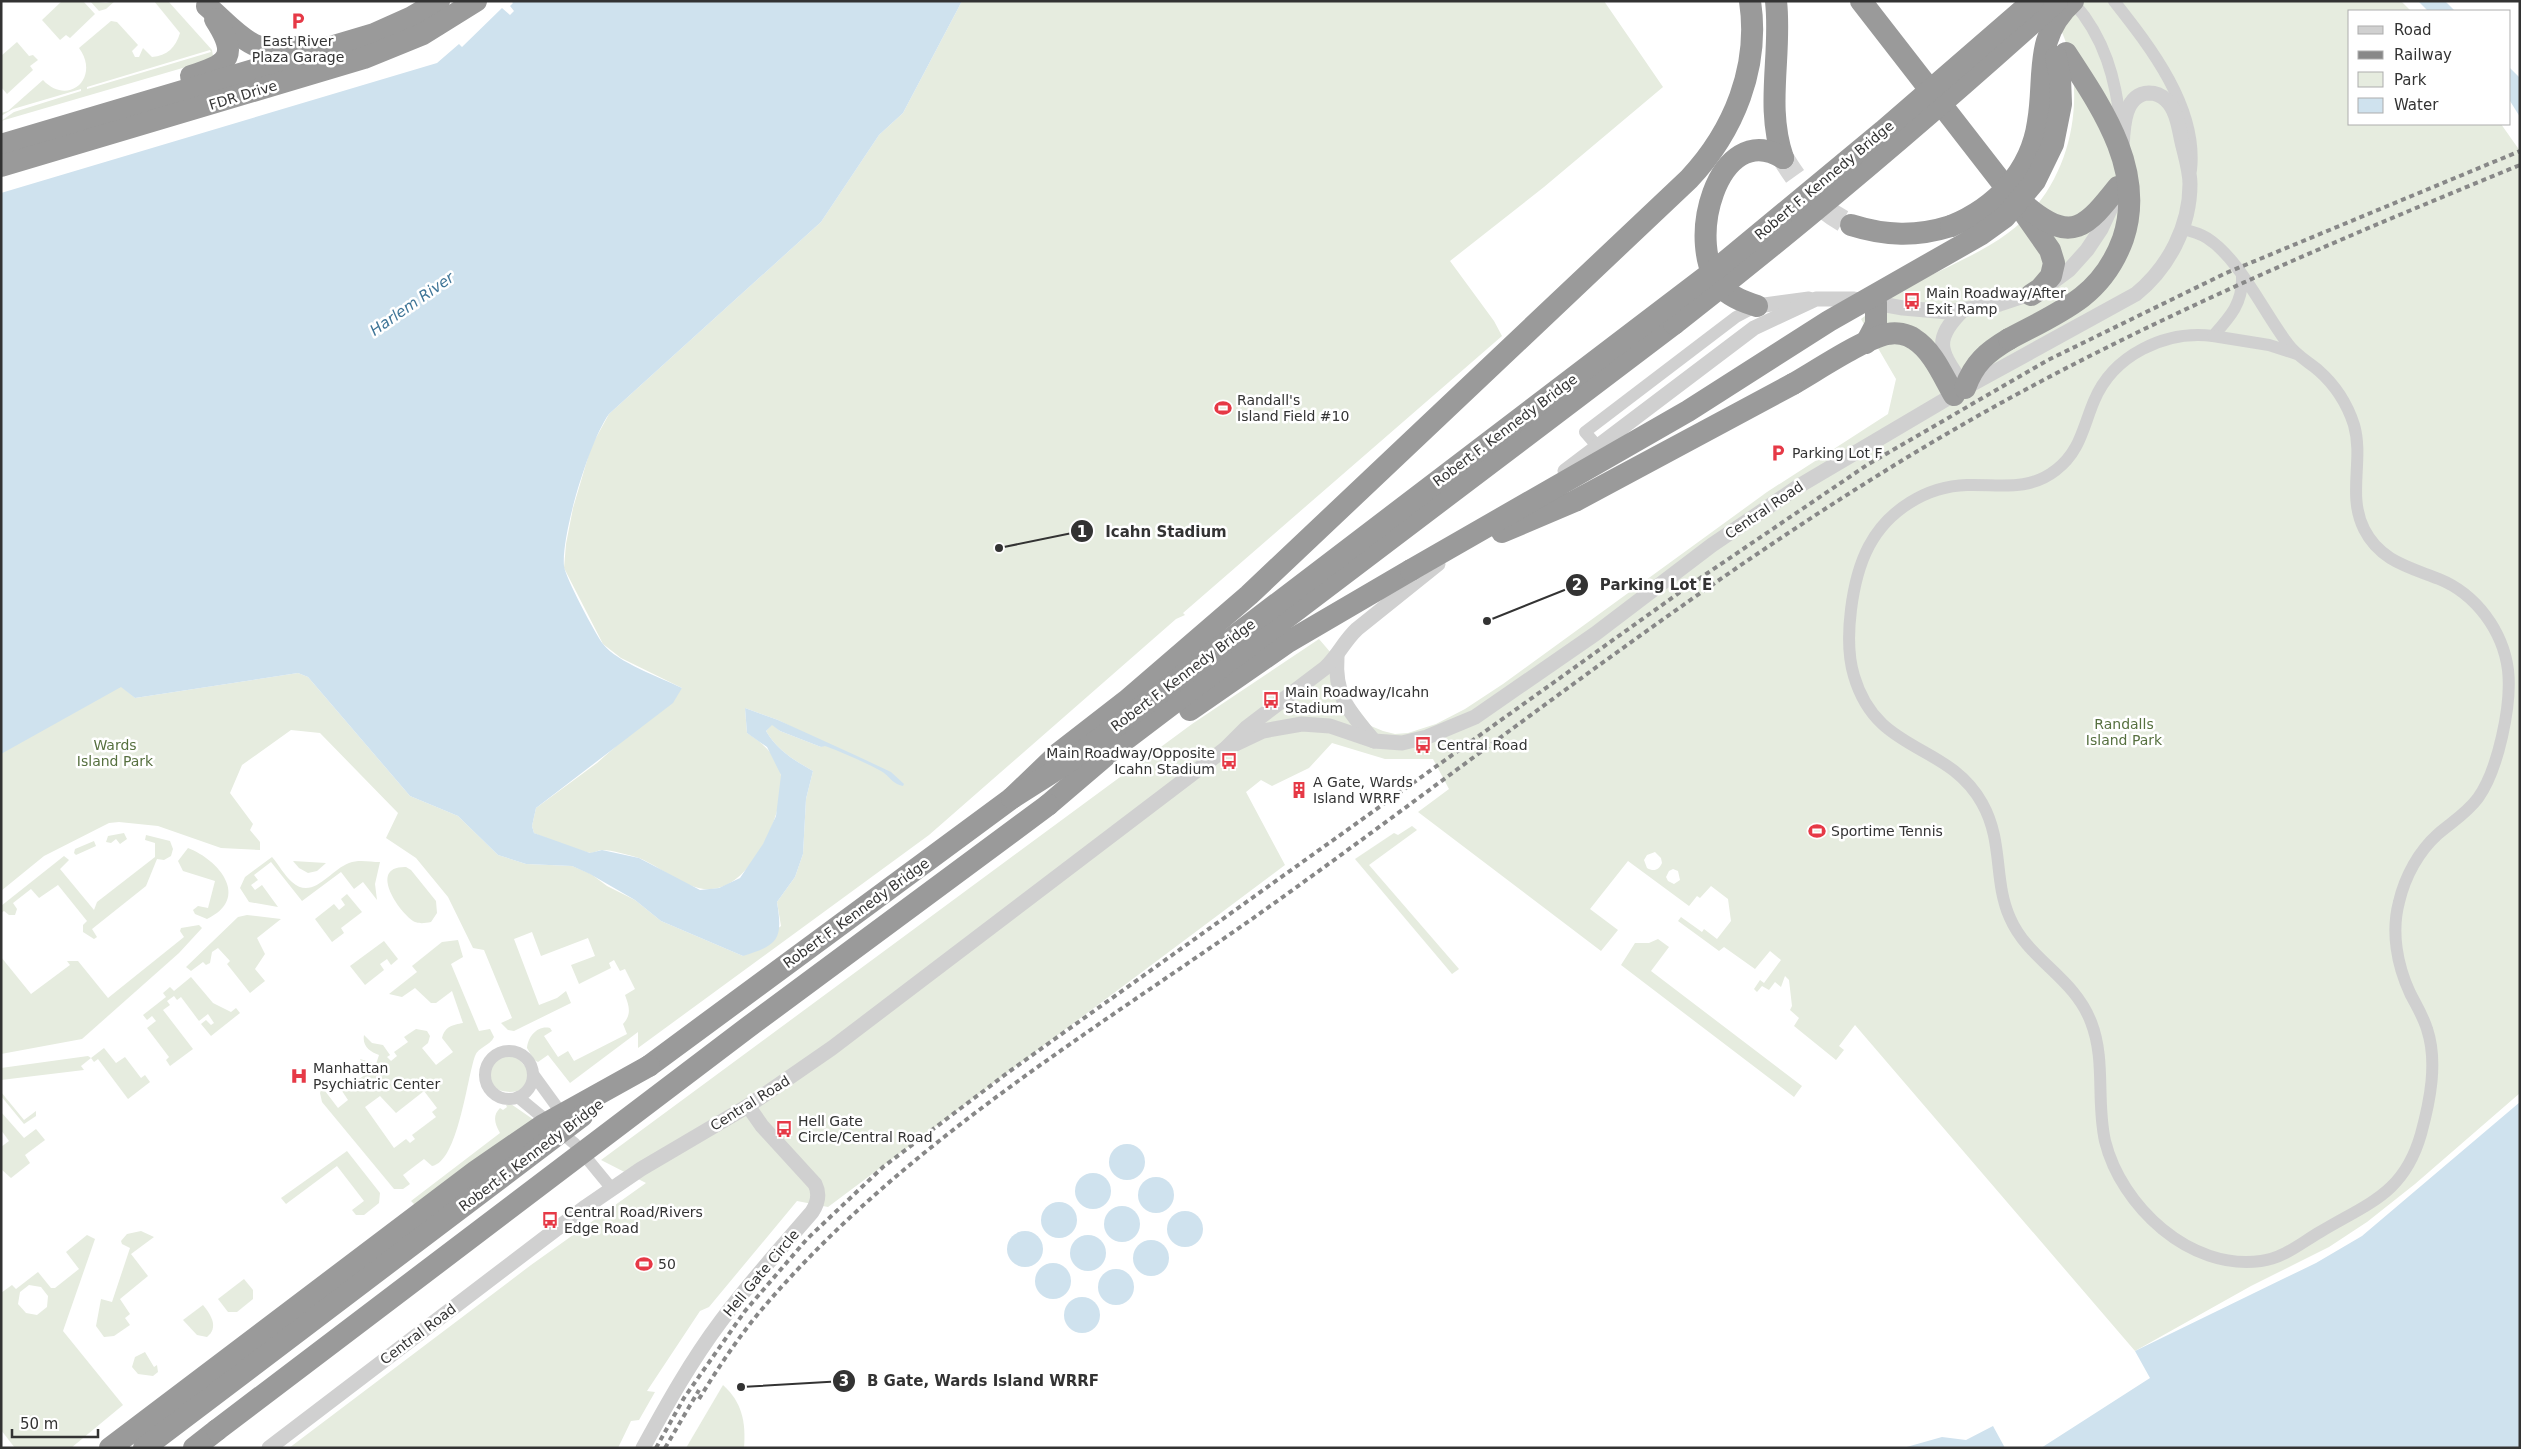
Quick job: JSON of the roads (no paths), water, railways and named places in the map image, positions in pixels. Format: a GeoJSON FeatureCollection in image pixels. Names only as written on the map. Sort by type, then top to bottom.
{"type":"FeatureCollection","features":[{"type":"Feature","properties":{"kind":"highway"},"geometry":{"type":"LineString","coordinates":[[204,4],[254,46],[271,51],[290,48],[363,26],[433,1]]}},
{"type":"Feature","properties":{"kind":"highway","name":"FDR Drive"},"geometry":{"type":"LineString","coordinates":[[1,145],[374,34],[412,17],[439,1]]}},
{"type":"Feature","properties":{"kind":"highway","name":"FDR Drive"},"geometry":{"type":"LineString","coordinates":[[1,166],[371,56],[423,34],[476,1]]}},
{"type":"Feature","properties":{"kind":"highway"},"geometry":{"type":"LineString","coordinates":[[1012,798],[1060,752],[1180,655],[1275,572],[1698,169],[1726,130],[1742,94],[1752,50],[1750,1]]}},
{"type":"Feature","properties":{"kind":"highway"},"geometry":{"type":"LineString","coordinates":[[1757,306],[1732,296],[1720,285],[1708,264],[1705,242],[1707,208],[1714,190],[1732,163],[1749,151],[1771,151],[1783,158],[1776,136],[1774,112],[1776,1]]}},
{"type":"Feature","properties":{"kind":"highway"},"geometry":{"type":"LineString","coordinates":[[1850,1],[1893,53],[1914,73]]}},
{"type":"Feature","properties":{"kind":"highway"},"geometry":{"type":"LineString","coordinates":[[1861,1],[1898,47],[1914,73],[2010,193],[2053,256],[2054,267],[2051,276],[2040,289],[2031,295]]}},
{"type":"Feature","properties":{"kind":"highway","name":"Robert F. Kennedy Bridge"},"geometry":{"type":"LineString","coordinates":[[194,1448],[732,1039],[1048,805],[1117,746],[1742,270],[1911,131],[2057,1]]}},
{"type":"Feature","properties":{"kind":"highway"},"geometry":{"type":"LineString","coordinates":[[1851,225],[1893,234],[1928,233],[1967,219],[1998,197],[2014,180],[2030,152],[2038,122],[2040,70],[2044,51],[2054,24],[2073,1]]}},
{"type":"Feature","properties":{"kind":"highway"},"geometry":{"type":"LineString","coordinates":[[97,117],[141,92],[203,72],[224,60],[229,51],[228,42],[204,4]]}},
{"type":"Feature","properties":{"kind":"highway"},"geometry":{"type":"LineString","coordinates":[[1411,570],[1575,501],[1866,343],[1893,333],[1914,339],[1930,354],[1960,392],[1980,360],[2009,339],[2065,308],[2090,290],[2117,255],[2127,225],[2130,208],[2130,186],[2124,159],[2105,119],[2029,5]]}},
{"type":"Feature","properties":{"kind":"highway","name":"Robert F. Kennedy Bridge"},"geometry":{"type":"LineString","coordinates":[[144,1448],[649,1066],[1012,798],[1102,737],[1720,266],[1870,142],[2029,5]]}},
{"type":"Feature","properties":{"kind":"highway"},"geometry":{"type":"LineString","coordinates":[[1048,805],[1126,757],[1199,703],[1288,642],[1688,411],[1829,321],[1980,234],[2005,216],[2028,193],[2042,169],[2053,144],[2061,104],[2061,55]]}},
{"type":"Feature","properties":{"kind":"highway"},"geometry":{"type":"LineString","coordinates":[[2010,193],[2043,220],[2065,228],[2078,226],[2093,218],[2118,187]]}},
{"type":"Feature","properties":{"kind":"highway"},"geometry":{"type":"LineString","coordinates":[[1866,343],[1876,324],[1876,303]]}},
{"type":"Feature","properties":{"kind":"highway"},"geometry":{"type":"LineString","coordinates":[[110,1448],[476,1171],[543,1125],[649,1066]]}},
{"type":"Feature","properties":{"kind":"street"},"geometry":{"type":"LineString","coordinates":[[2073,1],[2094,29],[2102,44],[2117,96],[2123,141]]}},
{"type":"Feature","properties":{"kind":"street"},"geometry":{"type":"LineString","coordinates":[[2114,1],[2156,60],[2183,110],[2193,153],[2190,183]]}},
{"type":"Feature","properties":{"kind":"street","name":"Central Road"},"geometry":{"type":"LineString","coordinates":[[1225,749],[1255,734],[1288,725],[1330,726],[1389,743],[1415,741],[1475,718],[1595,634],[1739,526],[1867,444],[2136,294],[2152,280],[2166,262],[2182,229],[2190,183],[2177,120],[2170,104],[2155,93],[2142,94],[2132,101],[2126,114],[2118,187],[2107,218],[2083,255],[2060,277],[2031,295],[2000,304],[1963,310],[1932,311],[1854,299],[1816,299],[1757,306],[1736,317],[1585,432],[1598,447]]}},
{"type":"Feature","properties":{"kind":"street"},"geometry":{"type":"LineString","coordinates":[[2182,229],[2200,234],[2214,243],[2242,277],[2297,354],[2335,387],[2353,420],[2358,446],[2356,499],[2363,528],[2379,550],[2396,563],[2447,582],[2478,606],[2499,637],[2507,663],[2509,688],[2499,749],[2485,785],[2471,806],[2429,842],[2414,864],[2399,902],[2395,926],[2399,963],[2408,988],[2425,1021],[2433,1058],[2425,1115],[2414,1153],[2400,1178],[2369,1206],[2284,1254],[2262,1261],[2238,1262],[2213,1257],[2181,1242],[2154,1222],[2126,1187],[2110,1155],[2104,1137],[2098,1045],[2088,1015],[2074,991],[2031,949],[2010,918],[2002,892],[1995,832],[1984,806],[1970,786],[1949,766],[1894,736],[1876,718],[1861,696],[1855,681],[1848,644],[1855,597],[1865,556],[1872,541],[1894,514],[1918,498],[1936,490],[1966,485],[2012,487],[2045,478],[2073,454],[2098,392],[2116,368],[2142,350],[2164,339],[2187,334],[2269,345],[2297,354]]}},
{"type":"Feature","properties":{"kind":"street"},"geometry":{"type":"LineString","coordinates":[[2213,336],[2237,308],[2241,295],[2242,277]]}},
{"type":"Feature","properties":{"kind":"street","name":"Central Road"},"geometry":{"type":"LineString","coordinates":[[269,1448],[612,1189],[748,1106],[865,1024],[1225,749],[1246,728],[1337,657],[1346,641],[1357,629],[1432,568],[1598,447],[1754,328],[1816,299]]}},
{"type":"Feature","properties":{"kind":"street"},"geometry":{"type":"LineString","coordinates":[[1960,392],[1945,356],[1942,343],[1946,328],[1963,310]]}},
{"type":"Feature","properties":{"kind":"street"},"geometry":{"type":"LineString","coordinates":[[1337,657],[1338,683],[1344,702],[1374,740]]}},
{"type":"Feature","properties":{"kind":"street"},"geometry":{"type":"LineString","coordinates":[[533,1074],[532,1084],[528,1090],[518,1097],[506,1099],[491,1092],[484,1078],[488,1062],[500,1052],[516,1051],[529,1061],[533,1074],[562,1112],[575,1144]]}},
{"type":"Feature","properties":{"kind":"street"},"geometry":{"type":"LineString","coordinates":[[518,1097],[575,1144],[612,1189]]}},
{"type":"Feature","properties":{"kind":"street","name":"Hell Gate Circle"},"geometry":{"type":"LineString","coordinates":[[643,1448],[678,1385],[721,1321],[817,1203],[818,1194],[815,1184],[762,1126],[748,1106]]}},
{"type":"Feature","properties":{"kind":"water","name":"Harlem River"},"geometry":{"type":"Polygon","coordinates":[[[511,1],[962,1],[903,113],[879,135],[821,222],[609,414],[601,427],[586,465],[567,532],[564,566],[587,617],[603,644],[610,651],[629,663],[682,688],[673,703],[536,808],[532,826],[534,833],[590,853],[602,850],[639,858],[700,890],[719,888],[740,878],[763,844],[776,816],[781,775],[767,747],[747,733],[745,708],[778,720],[891,772],[904,784],[903,786],[896,784],[881,771],[853,757],[780,731],[772,725],[766,731],[775,744],[793,759],[813,771],[806,799],[803,854],[795,877],[777,902],[779,925],[776,939],[764,948],[743,956],[661,921],[635,900],[590,874],[572,866],[526,864],[498,855],[458,816],[410,796],[308,677],[298,673],[135,698],[121,687],[1,754],[1,193],[437,63],[459,44],[462,47],[502,8],[510,15],[514,11],[510,6],[513,3],[511,1]]]}},
{"type":"Feature","properties":{"kind":"water"},"geometry":{"type":"Polygon","coordinates":[[[2418,1],[2445,1],[2454,10],[2427,10],[2418,1]]]}},
{"type":"Feature","properties":{"kind":"water"},"geometry":{"type":"Polygon","coordinates":[[[2511,69],[2520,78],[2520,117],[2511,103],[2511,69]]]}},
{"type":"Feature","properties":{"kind":"water"},"geometry":{"type":"Polygon","coordinates":[[[2520,1102],[2520,1448],[2041,1448],[2150,1378],[2135,1351],[2316,1263],[2362,1236],[2520,1102]]]}},
{"type":"Feature","properties":{"kind":"water"},"geometry":{"type":"Polygon","coordinates":[[[1127,1144],[1134,1145],[1140,1149],[1144,1155],[1144,1169],[1140,1175],[1134,1179],[1127,1180],[1120,1179],[1114,1175],[1110,1169],[1109,1162],[1110,1155],[1114,1149],[1120,1145],[1127,1144]]]}},
{"type":"Feature","properties":{"kind":"water"},"geometry":{"type":"Polygon","coordinates":[[[1093,1173],[1100,1174],[1106,1178],[1110,1184],[1110,1198],[1106,1204],[1100,1208],[1093,1209],[1086,1208],[1080,1204],[1076,1198],[1075,1191],[1076,1184],[1080,1178],[1086,1174],[1093,1173]]]}},
{"type":"Feature","properties":{"kind":"water"},"geometry":{"type":"Polygon","coordinates":[[[1156,1177],[1163,1178],[1169,1182],[1173,1188],[1173,1202],[1169,1208],[1163,1212],[1156,1213],[1149,1212],[1143,1208],[1139,1202],[1138,1195],[1139,1188],[1143,1182],[1149,1178],[1156,1177]]]}},
{"type":"Feature","properties":{"kind":"water"},"geometry":{"type":"Polygon","coordinates":[[[1059,1202],[1066,1203],[1072,1207],[1076,1213],[1076,1227],[1072,1233],[1066,1237],[1059,1238],[1052,1237],[1046,1233],[1042,1227],[1041,1220],[1042,1213],[1046,1207],[1052,1203],[1059,1202]]]}},
{"type":"Feature","properties":{"kind":"water"},"geometry":{"type":"Polygon","coordinates":[[[1122,1206],[1129,1207],[1135,1211],[1139,1217],[1139,1231],[1135,1237],[1129,1241],[1122,1242],[1115,1241],[1109,1237],[1105,1231],[1104,1224],[1105,1217],[1109,1211],[1115,1207],[1122,1206]]]}},
{"type":"Feature","properties":{"kind":"water"},"geometry":{"type":"Polygon","coordinates":[[[1185,1211],[1192,1212],[1198,1216],[1202,1222],[1202,1236],[1198,1242],[1192,1246],[1185,1247],[1178,1246],[1172,1242],[1168,1236],[1167,1229],[1168,1222],[1172,1216],[1178,1212],[1185,1211]]]}},
{"type":"Feature","properties":{"kind":"water"},"geometry":{"type":"Polygon","coordinates":[[[1025,1231],[1032,1232],[1038,1236],[1042,1242],[1042,1256],[1038,1262],[1032,1266],[1025,1267],[1018,1266],[1012,1262],[1008,1256],[1007,1249],[1008,1242],[1012,1236],[1018,1232],[1025,1231]]]}},
{"type":"Feature","properties":{"kind":"water"},"geometry":{"type":"Polygon","coordinates":[[[1088,1235],[1095,1236],[1101,1240],[1105,1246],[1105,1260],[1101,1266],[1095,1270],[1088,1271],[1081,1270],[1075,1266],[1071,1260],[1070,1253],[1071,1246],[1075,1240],[1081,1236],[1088,1235]]]}},
{"type":"Feature","properties":{"kind":"water"},"geometry":{"type":"Polygon","coordinates":[[[1151,1240],[1158,1241],[1164,1245],[1168,1251],[1168,1265],[1164,1271],[1158,1275],[1151,1276],[1144,1275],[1138,1271],[1134,1265],[1133,1258],[1134,1251],[1138,1245],[1144,1241],[1151,1240]]]}},
{"type":"Feature","properties":{"kind":"water"},"geometry":{"type":"Polygon","coordinates":[[[1053,1263],[1060,1264],[1066,1268],[1070,1274],[1070,1288],[1066,1294],[1060,1298],[1053,1299],[1046,1298],[1040,1294],[1036,1288],[1035,1281],[1036,1274],[1040,1268],[1046,1264],[1053,1263]]]}},
{"type":"Feature","properties":{"kind":"water"},"geometry":{"type":"Polygon","coordinates":[[[1116,1269],[1123,1270],[1129,1274],[1133,1280],[1133,1294],[1129,1300],[1123,1304],[1116,1305],[1109,1304],[1103,1300],[1099,1294],[1098,1287],[1099,1280],[1103,1274],[1109,1270],[1116,1269]]]}},
{"type":"Feature","properties":{"kind":"water"},"geometry":{"type":"Polygon","coordinates":[[[1082,1297],[1089,1298],[1095,1302],[1099,1308],[1099,1322],[1095,1328],[1089,1332],[1082,1333],[1075,1332],[1069,1328],[1065,1322],[1064,1315],[1065,1308],[1069,1302],[1075,1298],[1082,1297]]]}},
{"type":"Feature","properties":{"kind":"water"},"geometry":{"type":"Polygon","coordinates":[[[1993,1426],[2005,1448],[1903,1448],[1942,1437],[1966,1440],[1993,1426]]]}},
{"type":"Feature","properties":{"kind":"tunnel"},"geometry":{"type":"LineString","coordinates":[[1783,158],[1796,178],[1820,205],[1851,225]]}},
{"type":"Feature","properties":{"kind":"railway"},"geometry":{"type":"LineString","coordinates":[[656,1448],[684,1398],[745,1311],[807,1239],[883,1167],[1010,1071],[1690,585],[1867,465],[2048,360],[2226,273],[2520,151]]}},
{"type":"Feature","properties":{"kind":"railway"},"geometry":{"type":"LineString","coordinates":[[699,1399],[729,1352],[763,1308],[817,1250],[875,1195],[935,1144],[1063,1049],[1259,914],[1583,677],[1747,561],[1831,505],[1916,452],[2062,370],[2212,297],[2365,229],[2520,165]]}},
{"type":"Feature","properties":{"kind":"railway"},"geometry":{"type":"LineString","coordinates":[[665,1448],[699,1390]]}},
{"type":"Feature","properties":{"kind":"place","name":"East River Plaza Garage"},"geometry":{"type":"Point","coordinates":[298,21]}},
{"type":"Feature","properties":{"kind":"place","name":"Main Roadway/After Exit Ramp"},"geometry":{"type":"Point","coordinates":[1912,301]}},
{"type":"Feature","properties":{"kind":"place","name":"Randall's Island Field #10"},"geometry":{"type":"Point","coordinates":[1223,408]}},
{"type":"Feature","properties":{"kind":"place","name":"Parking Lot F"},"geometry":{"type":"Point","coordinates":[1778,453]}},
{"type":"Feature","properties":{"kind":"place","name":"Icahn Stadium"},"geometry":{"type":"Point","coordinates":[999,548]}},
{"type":"Feature","properties":{"kind":"place","name":"Parking Lot E"},"geometry":{"type":"Point","coordinates":[1487,621]}},
{"type":"Feature","properties":{"kind":"place","name":"Main Roadway/Icahn Stadium"},"geometry":{"type":"Point","coordinates":[1271,700]}},
{"type":"Feature","properties":{"kind":"place","name":"Central Road"},"geometry":{"type":"Point","coordinates":[1423,745]}},
{"type":"Feature","properties":{"kind":"place","name":"Main Roadway/Opposite Icahn Stadium"},"geometry":{"type":"Point","coordinates":[1229,761]}},
{"type":"Feature","properties":{"kind":"place","name":"A Gate, Wards Island WRRF"},"geometry":{"type":"Point","coordinates":[1299,790]}},
{"type":"Feature","properties":{"kind":"place","name":"Sportime Tennis"},"geometry":{"type":"Point","coordinates":[1817,831]}},
{"type":"Feature","properties":{"kind":"place","name":"Manhattan Psychiatric Center"},"geometry":{"type":"Point","coordinates":[299,1076]}},
{"type":"Feature","properties":{"kind":"place","name":"Hell Gate Circle/Central Road"},"geometry":{"type":"Point","coordinates":[784,1129]}},
{"type":"Feature","properties":{"kind":"place","name":"Central Road/Rivers Edge Road"},"geometry":{"type":"Point","coordinates":[550,1220]}},
{"type":"Feature","properties":{"kind":"place","name":"50"},"geometry":{"type":"Point","coordinates":[644,1264]}},
{"type":"Feature","properties":{"kind":"place","name":"B Gate, Wards Island WRRF"},"geometry":{"type":"Point","coordinates":[741,1387]}},
{"type":"Feature","properties":{"kind":"park label","name":"Randalls Island Park"},"geometry":{"type":"Point","coordinates":[2124,732]}},
{"type":"Feature","properties":{"kind":"park label","name":"Wards Island Park"},"geometry":{"type":"Point","coordinates":[115,754]}}]}
